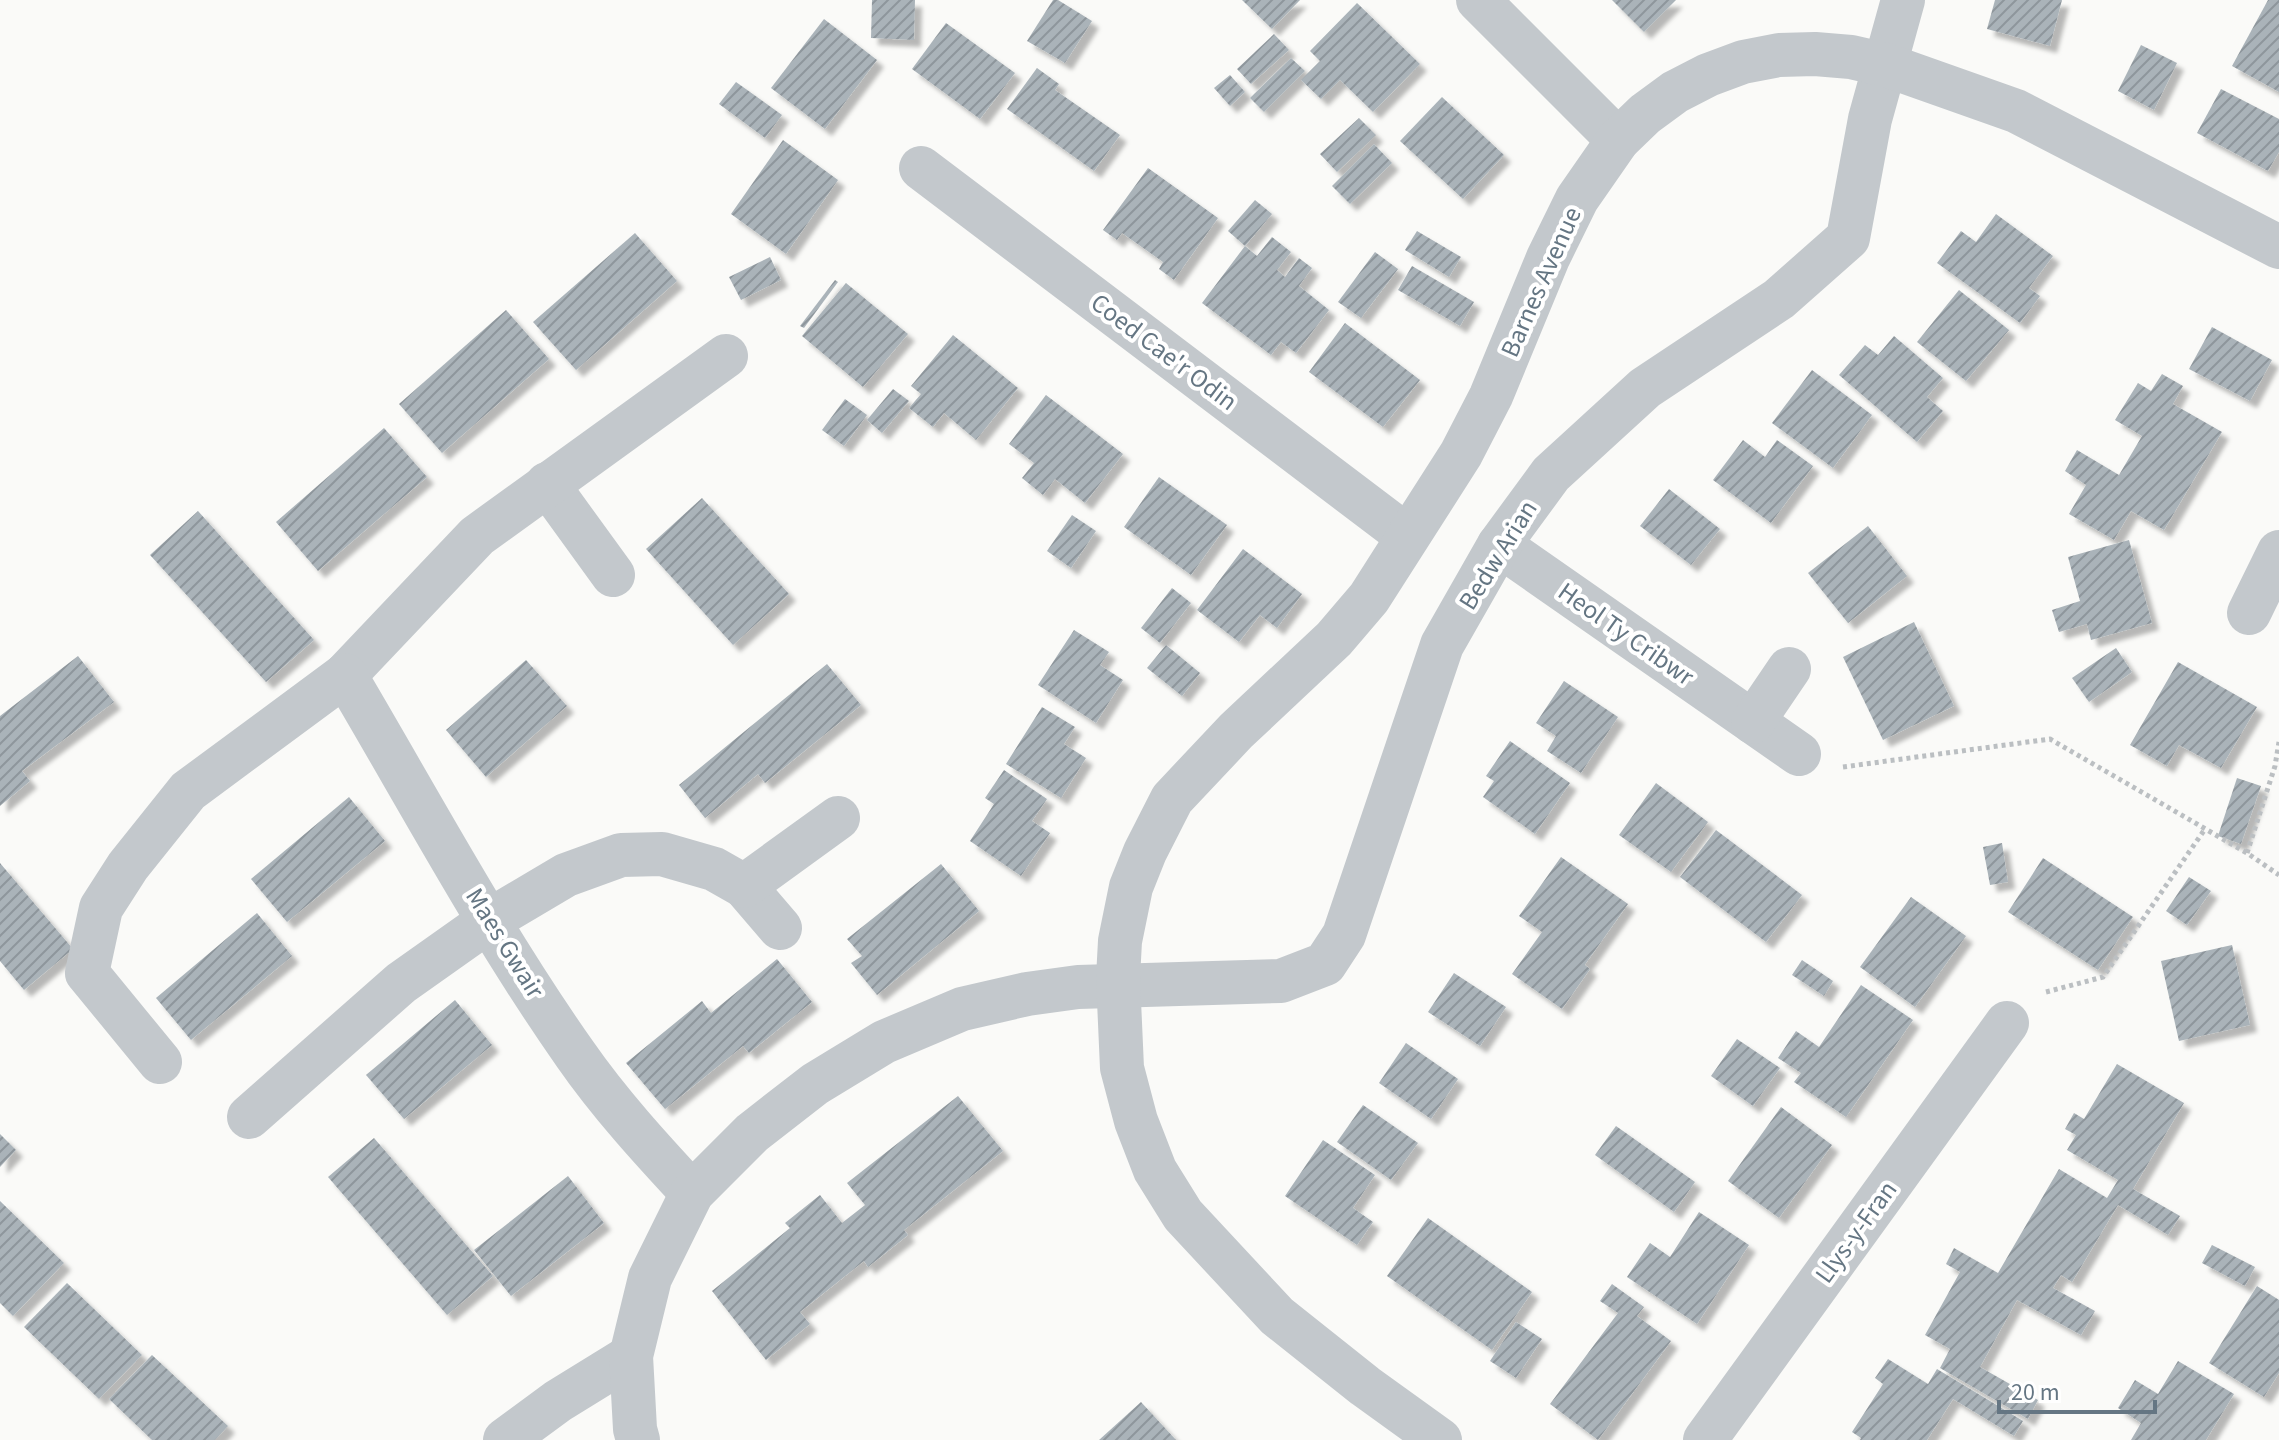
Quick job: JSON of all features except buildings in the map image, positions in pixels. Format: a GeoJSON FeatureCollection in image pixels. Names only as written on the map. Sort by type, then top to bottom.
{"type":"FeatureCollection","features":[{"type":"Feature","properties":{"kind":"street"},"geometry":{"type":"LineString","coordinates":[[1478,0],[1618,140]]}},
{"type":"Feature","properties":{"kind":"street","name":"Bedw Arian"},"geometry":{"type":"LineString","coordinates":[[638,1440],[631,1356],[650,1278],[692,1193],[752,1133],[815,1084],[884,1042],[962,1009],[1027,994],[1078,987],[1281,981],[1325,964],[1344,935],[1442,645],[1499,545],[1551,474],[1645,388],[1779,299],[1848,238],[1870,119],[1903,0]]}},
{"type":"Feature","properties":{"kind":"street","name":"Barnes Avenue"},"geometry":{"type":"LineString","coordinates":[[1440,1440],[1365,1386],[1277,1316],[1183,1215],[1155,1170],[1122,1068],[1118,978],[1120,941],[1131,887],[1172,799],[1236,731],[1334,639],[1369,598],[1461,454],[1491,396],[1548,258],[1577,199],[1618,140],[1645,114],[1675,92],[1743,62],[1779,55],[1851,57],[1886,65],[2016,111],[2279,247]]}},
{"type":"Feature","properties":{"kind":"street","name":"Coed Cae'r Odin"},"geometry":{"type":"LineString","coordinates":[[921,168],[1407,536]]}},
{"type":"Feature","properties":{"kind":"street"},"geometry":{"type":"LineString","coordinates":[[160,1062],[87,973],[101,908],[128,866],[188,791],[345,675],[477,536],[726,356]]}},
{"type":"Feature","properties":{"kind":"street"},"geometry":{"type":"LineString","coordinates":[[547,484],[613,575]]}},
{"type":"Feature","properties":{"kind":"street","name":"Heol Ty Cribwr"},"geometry":{"type":"LineString","coordinates":[[1499,545],[1799,754]]}},
{"type":"Feature","properties":{"kind":"street"},"geometry":{"type":"LineString","coordinates":[[2249,613],[2277,563]]}},
{"type":"Feature","properties":{"kind":"street"},"geometry":{"type":"LineString","coordinates":[[1753,722],[1789,669]]}},
{"type":"Feature","properties":{"kind":"street","name":"Maes Gwair"},"geometry":{"type":"LineString","coordinates":[[345,675],[490,920],[576,1055],[692,1193]]}},
{"type":"Feature","properties":{"kind":"street"},"geometry":{"type":"LineString","coordinates":[[744,886],[838,818]]}},
{"type":"Feature","properties":{"kind":"street"},"geometry":{"type":"LineString","coordinates":[[249,1117],[401,983],[490,920],[566,875],[621,855],[662,854],[714,869],[744,886],[780,928]]}},
{"type":"Feature","properties":{"kind":"street","name":"Llys-y-Fran"},"geometry":{"type":"LineString","coordinates":[[1705,1440],[2007,1023]]}},
{"type":"Feature","properties":{"kind":"street"},"geometry":{"type":"LineString","coordinates":[[505,1440],[558,1401],[631,1356]]}},
{"type":"Feature","properties":{"kind":"path"},"geometry":{"type":"LineString","coordinates":[[1799,754],[1836,768],[2050,739],[2247,853],[2279,875]]}},
{"type":"Feature","properties":{"kind":"path"},"geometry":{"type":"LineString","coordinates":[[2247,853],[2275,766],[2279,742]]}},
{"type":"Feature","properties":{"kind":"path"},"geometry":{"type":"LineString","coordinates":[[2007,1023],[2032,996],[2103,977],[2205,829]]}}]}
